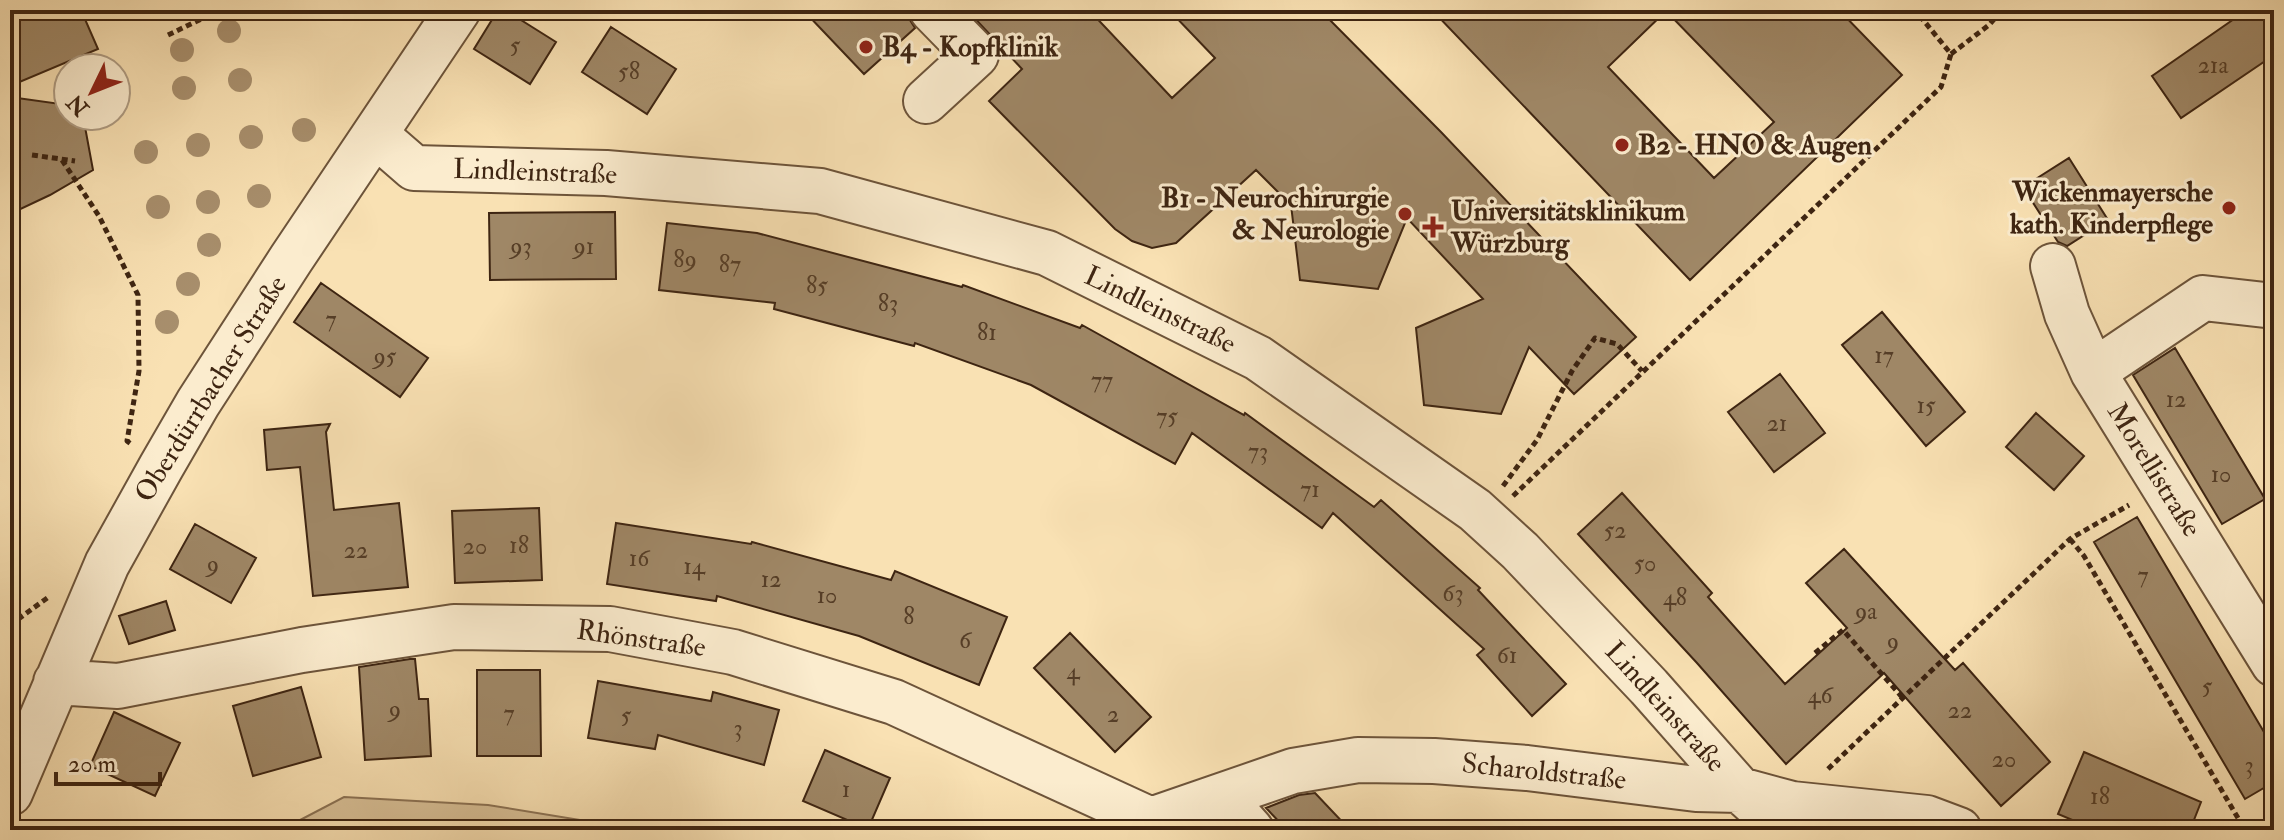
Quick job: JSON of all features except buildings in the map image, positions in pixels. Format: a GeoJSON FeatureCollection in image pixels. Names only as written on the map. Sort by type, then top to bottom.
{"type":"FeatureCollection","features":[{"type":"Feature","properties":{"kind":"street","name":"Oberdürrbacher Straße"},"geometry":{"type":"LineString","coordinates":[[10,793],[107,564],[161,467],[198,403],[291,259],[458,10]]}},
{"type":"Feature","properties":{"kind":"street"},"geometry":{"type":"LineString","coordinates":[[926,101],[976,55],[932,10]]}},
{"type":"Feature","properties":{"kind":"street","name":"Lindleinstraße"},"geometry":{"type":"LineString","coordinates":[[376,135],[414,168],[606,173],[820,191],[1047,253],[1258,358],[1475,510],[1520,551],[1649,687],[1740,790],[1788,817]]}},
{"type":"Feature","properties":{"kind":"street","name":"Morellistraße"},"geometry":{"type":"LineString","coordinates":[[2053,266],[2067,314],[2093,372],[2274,664]]}},
{"type":"Feature","properties":{"kind":"street"},"geometry":{"type":"LineString","coordinates":[[2093,372],[2203,298],[2274,306]]}},
{"type":"Feature","properties":{"kind":"street","name":"Rhönstraße"},"geometry":{"type":"LineString","coordinates":[[56,682],[118,686],[302,650],[454,627],[610,629],[733,652],[894,702],[1144,825]]}},
{"type":"Feature","properties":{"kind":"street","name":"Scharoldstraße"},"geometry":{"type":"LineString","coordinates":[[1144,825],[1293,771],[1358,760],[1434,761],[1527,768],[1696,789],[1740,790]]}},
{"type":"Feature","properties":{"kind":"street"},"geometry":{"type":"LineString","coordinates":[[1221,796],[1251,830]]}},
{"type":"Feature","properties":{"kind":"street"},"geometry":{"type":"LineString","coordinates":[[1788,817],[1927,818],[1959,830]]}},
{"type":"Feature","properties":{"kind":"path"},"geometry":{"type":"LineString","coordinates":[[1915,10],[1951,54]]}},
{"type":"Feature","properties":{"kind":"path"},"geometry":{"type":"LineString","coordinates":[[1642,371],[1617,344],[1595,338],[1572,371],[1537,440],[1501,488],[1512,496],[1941,87],[1951,54],[1989,25],[2002,10]]}},
{"type":"Feature","properties":{"kind":"path"},"geometry":{"type":"LineString","coordinates":[[168,35],[218,11]]}},
{"type":"Feature","properties":{"kind":"path"},"geometry":{"type":"LineString","coordinates":[[32,155],[75,161]]}},
{"type":"Feature","properties":{"kind":"path"},"geometry":{"type":"LineString","coordinates":[[62,160],[99,216],[138,295],[139,371],[127,441],[152,468],[161,467]]}},
{"type":"Feature","properties":{"kind":"path"},"geometry":{"type":"LineString","coordinates":[[1788,817],[1902,697],[2070,539],[2165,485]]}},
{"type":"Feature","properties":{"kind":"path"},"geometry":{"type":"LineString","coordinates":[[2070,539],[2084,556],[2245,830]]}},
{"type":"Feature","properties":{"kind":"path"},"geometry":{"type":"LineString","coordinates":[[1815,653],[1843,630],[1902,697]]}},
{"type":"Feature","properties":{"kind":"shaded area"},"geometry":{"type":"Polygon","coordinates":[[[344,797],[488,805],[641,830],[281,830],[344,797]]]}},
{"type":"Feature","properties":{"kind":"place","name":"B4 - Kopfklinik"},"geometry":{"type":"Point","coordinates":[866,47]}},
{"type":"Feature","properties":{"kind":"place","name":"B2 - HNO & Augen"},"geometry":{"type":"Point","coordinates":[1622,145]}},
{"type":"Feature","properties":{"kind":"place","name":"Wickenmayersche kath. Kinderpflege"},"geometry":{"type":"Point","coordinates":[2229,208]}},
{"type":"Feature","properties":{"kind":"place","name":"B1 - Neurochirurgie & Neurologie"},"geometry":{"type":"Point","coordinates":[1405,214]}},
{"type":"Feature","properties":{"kind":"place","name":"Universitätsklinikum Würzburg"},"geometry":{"type":"Point","coordinates":[1433,227]}}]}
